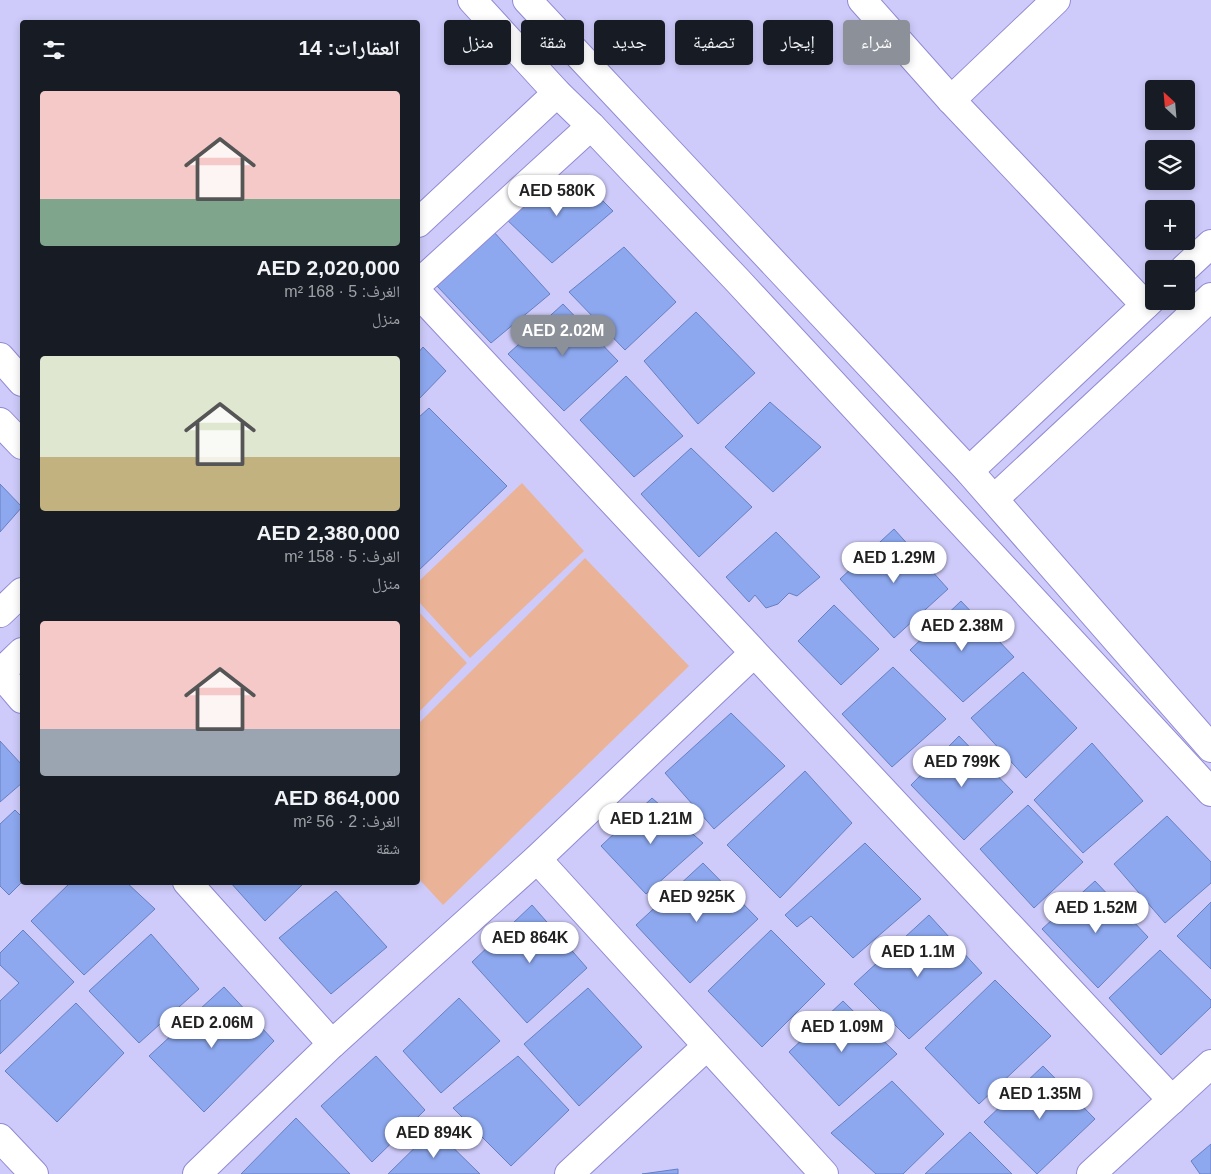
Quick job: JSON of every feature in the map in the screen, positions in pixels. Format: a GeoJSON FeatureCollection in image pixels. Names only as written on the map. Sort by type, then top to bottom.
{"type":"FeatureCollection","features":[{"type":"Feature","properties":{"kind":"street"},"geometry":{"type":"LineString","coordinates":[[472,0],[557,93],[591,126],[1206,774]]}},
{"type":"Feature","properties":{"kind":"street"},"geometry":{"type":"LineString","coordinates":[[527,0],[969,471],[1211,748]]}},
{"type":"Feature","properties":{"kind":"street"},"geometry":{"type":"LineString","coordinates":[[862,0],[951,100],[1145,297]]}},
{"type":"Feature","properties":{"kind":"street"},"geometry":{"type":"LineString","coordinates":[[951,100],[1056,0]]}},
{"type":"Feature","properties":{"kind":"street"},"geometry":{"type":"LineString","coordinates":[[420,221],[557,93]]}},
{"type":"Feature","properties":{"kind":"street"},"geometry":{"type":"LineString","coordinates":[[420,282],[591,126]]}},
{"type":"Feature","properties":{"kind":"street"},"geometry":{"type":"LineString","coordinates":[[1194,260],[1211,244]]}},
{"type":"Feature","properties":{"kind":"street"},"geometry":{"type":"LineString","coordinates":[[738,281],[766,255]]}},
{"type":"Feature","properties":{"kind":"street"},"geometry":{"type":"LineString","coordinates":[[420,296],[1172,1100]]}},
{"type":"Feature","properties":{"kind":"street"},"geometry":{"type":"LineString","coordinates":[[994,499],[1211,297]]}},
{"type":"Feature","properties":{"kind":"street"},"geometry":{"type":"LineString","coordinates":[[969,471],[1145,305]]}},
{"type":"Feature","properties":{"kind":"street"},"geometry":{"type":"LineString","coordinates":[[0,357],[20,380]]}},
{"type":"Feature","properties":{"kind":"street"},"geometry":{"type":"LineString","coordinates":[[0,422],[20,443]]}},
{"type":"Feature","properties":{"kind":"street"},"geometry":{"type":"LineString","coordinates":[[0,613],[20,594]]}},
{"type":"Feature","properties":{"kind":"street"},"geometry":{"type":"LineString","coordinates":[[20,654],[0,673],[20,697]]}},
{"type":"Feature","properties":{"kind":"street"},"geometry":{"type":"LineString","coordinates":[[197,1174],[332,1044],[537,859],[753,654]]}},
{"type":"Feature","properties":{"kind":"street"},"geometry":{"type":"LineString","coordinates":[[537,859],[824,1174]]}},
{"type":"Feature","properties":{"kind":"street"},"geometry":{"type":"LineString","coordinates":[[190,885],[332,1044]]}},
{"type":"Feature","properties":{"kind":"street"},"geometry":{"type":"LineString","coordinates":[[569,1174],[707,1046]]}},
{"type":"Feature","properties":{"kind":"street"},"geometry":{"type":"LineString","coordinates":[[1091,1174],[1211,1064]]}},
{"type":"Feature","properties":{"kind":"street"},"geometry":{"type":"LineString","coordinates":[[0,1138],[34,1174]]}},
{"type":"Feature","properties":{"kind":"shaded area"},"geometry":{"type":"Polygon","coordinates":[[[522,483],[584,551],[470,658],[420,603],[420,580],[522,483]]]}},
{"type":"Feature","properties":{"kind":"shaded area"},"geometry":{"type":"Polygon","coordinates":[[[585,558],[689,666],[443,905],[420,880],[420,722],[585,558]]]}},
{"type":"Feature","properties":{"kind":"shaded area"},"geometry":{"type":"Polygon","coordinates":[[[420,613],[467,663],[420,711],[420,613]]]}},
{"type":"Feature","properties":{"kind":"building"},"geometry":{"type":"Polygon","coordinates":[[[556,174],[579,199],[590,188],[613,211],[552,263],[504,217],[556,174]]]}},
{"type":"Feature","properties":{"kind":"building"},"geometry":{"type":"Polygon","coordinates":[[[493,231],[550,294],[491,343],[437,286],[493,231]]]}},
{"type":"Feature","properties":{"kind":"building"},"geometry":{"type":"Polygon","coordinates":[[[624,247],[676,302],[625,350],[569,292],[624,247]]]}},
{"type":"Feature","properties":{"kind":"building"},"geometry":{"type":"Polygon","coordinates":[[[563,304],[618,361],[564,411],[508,354],[563,304]]]}},
{"type":"Feature","properties":{"kind":"building"},"geometry":{"type":"Polygon","coordinates":[[[696,312],[755,373],[698,424],[644,361],[696,312]]]}},
{"type":"Feature","properties":{"kind":"building"},"geometry":{"type":"Polygon","coordinates":[[[423,347],[446,371],[420,398],[420,351],[423,347]]]}},
{"type":"Feature","properties":{"kind":"building"},"geometry":{"type":"Polygon","coordinates":[[[626,376],[683,436],[634,477],[580,420],[626,376]]]}},
{"type":"Feature","properties":{"kind":"building"},"geometry":{"type":"Polygon","coordinates":[[[770,402],[821,447],[773,492],[725,447],[770,402]]]}},
{"type":"Feature","properties":{"kind":"building"},"geometry":{"type":"Polygon","coordinates":[[[429,408],[507,486],[420,569],[420,416],[429,408]]]}},
{"type":"Feature","properties":{"kind":"building"},"geometry":{"type":"Polygon","coordinates":[[[691,448],[752,507],[699,557],[641,494],[691,448]]]}},
{"type":"Feature","properties":{"kind":"building"},"geometry":{"type":"Polygon","coordinates":[[[0,484],[20,505],[20,509],[0,532],[0,484]]]}},
{"type":"Feature","properties":{"kind":"building"},"geometry":{"type":"Polygon","coordinates":[[[894,529],[948,589],[894,638],[840,579],[894,529]]]}},
{"type":"Feature","properties":{"kind":"building"},"geometry":{"type":"Polygon","coordinates":[[[776,532],[820,577],[797,596],[789,593],[778,604],[766,608],[755,595],[749,602],[726,577],[776,532]]]}},
{"type":"Feature","properties":{"kind":"building"},"geometry":{"type":"Polygon","coordinates":[[[961,601],[1014,657],[963,702],[910,650],[961,601]]]}},
{"type":"Feature","properties":{"kind":"building"},"geometry":{"type":"Polygon","coordinates":[[[834,605],[879,649],[841,685],[798,641],[834,605]]]}},
{"type":"Feature","properties":{"kind":"building"},"geometry":{"type":"Polygon","coordinates":[[[893,667],[946,719],[892,767],[842,714],[893,667]]]}},
{"type":"Feature","properties":{"kind":"building"},"geometry":{"type":"Polygon","coordinates":[[[1023,672],[1077,728],[1026,778],[971,718],[1023,672]]]}},
{"type":"Feature","properties":{"kind":"building"},"geometry":{"type":"Polygon","coordinates":[[[731,713],[785,766],[714,829],[665,773],[731,713]]]}},
{"type":"Feature","properties":{"kind":"building"},"geometry":{"type":"Polygon","coordinates":[[[959,736],[1013,792],[964,840],[911,785],[959,736]]]}},
{"type":"Feature","properties":{"kind":"building"},"geometry":{"type":"Polygon","coordinates":[[[0,741],[20,763],[20,785],[0,802],[0,741]]]}},
{"type":"Feature","properties":{"kind":"building"},"geometry":{"type":"Polygon","coordinates":[[[1092,743],[1143,801],[1083,853],[1034,800],[1092,743]]]}},
{"type":"Feature","properties":{"kind":"building"},"geometry":{"type":"Polygon","coordinates":[[[805,771],[852,823],[780,898],[727,845],[805,771]]]}},
{"type":"Feature","properties":{"kind":"building"},"geometry":{"type":"Polygon","coordinates":[[[652,798],[703,843],[646,894],[601,846],[652,798]]]}},
{"type":"Feature","properties":{"kind":"building"},"geometry":{"type":"Polygon","coordinates":[[[1028,805],[1083,862],[1034,908],[980,849],[1028,805]]]}},
{"type":"Feature","properties":{"kind":"building"},"geometry":{"type":"Polygon","coordinates":[[[15,810],[20,815],[20,884],[9,895],[0,886],[0,824],[15,810]]]}},
{"type":"Feature","properties":{"kind":"building"},"geometry":{"type":"Polygon","coordinates":[[[1167,816],[1211,862],[1211,883],[1165,923],[1114,864],[1167,816]]]}},
{"type":"Feature","properties":{"kind":"building"},"geometry":{"type":"Polygon","coordinates":[[[865,843],[921,899],[853,958],[811,916],[797,927],[785,915],[865,843]]]}},
{"type":"Feature","properties":{"kind":"building"},"geometry":{"type":"Polygon","coordinates":[[[703,863],[758,919],[690,983],[636,925],[703,863]]]}},
{"type":"Feature","properties":{"kind":"building"},"geometry":{"type":"Polygon","coordinates":[[[1095,881],[1148,937],[1098,988],[1042,929],[1095,881]]]}},
{"type":"Feature","properties":{"kind":"building"},"geometry":{"type":"Polygon","coordinates":[[[68,885],[129,885],[155,909],[84,975],[31,921],[68,885]]]}},
{"type":"Feature","properties":{"kind":"building"},"geometry":{"type":"Polygon","coordinates":[[[233,885],[302,885],[265,921],[233,885]]]}},
{"type":"Feature","properties":{"kind":"building"},"geometry":{"type":"Polygon","coordinates":[[[336,891],[387,947],[331,994],[279,938],[336,891]]]}},
{"type":"Feature","properties":{"kind":"building"},"geometry":{"type":"Polygon","coordinates":[[[1211,902],[1211,969],[1177,936],[1211,902]]]}},
{"type":"Feature","properties":{"kind":"building"},"geometry":{"type":"Polygon","coordinates":[[[532,905],[587,968],[527,1023],[472,962],[532,905]]]}},
{"type":"Feature","properties":{"kind":"building"},"geometry":{"type":"Polygon","coordinates":[[[929,915],[982,973],[909,1039],[854,984],[929,915]]]}},
{"type":"Feature","properties":{"kind":"building"},"geometry":{"type":"Polygon","coordinates":[[[23,930],[74,982],[0,1054],[0,1001],[19,983],[0,965],[0,953],[23,930]]]}},
{"type":"Feature","properties":{"kind":"building"},"geometry":{"type":"Polygon","coordinates":[[[771,930],[825,984],[762,1047],[708,991],[771,930]]]}},
{"type":"Feature","properties":{"kind":"building"},"geometry":{"type":"Polygon","coordinates":[[[151,934],[199,989],[139,1043],[89,991],[151,934]]]}},
{"type":"Feature","properties":{"kind":"building"},"geometry":{"type":"Polygon","coordinates":[[[1160,950],[1211,1000],[1211,1007],[1161,1055],[1109,998],[1160,950]]]}},
{"type":"Feature","properties":{"kind":"building"},"geometry":{"type":"Polygon","coordinates":[[[995,980],[1051,1036],[979,1104],[925,1048],[995,980]]]}},
{"type":"Feature","properties":{"kind":"building"},"geometry":{"type":"Polygon","coordinates":[[[224,987],[274,1041],[204,1112],[149,1056],[224,987]]]}},
{"type":"Feature","properties":{"kind":"building"},"geometry":{"type":"Polygon","coordinates":[[[588,988],[642,1047],[579,1106],[524,1044],[588,988]]]}},
{"type":"Feature","properties":{"kind":"building"},"geometry":{"type":"Polygon","coordinates":[[[459,998],[500,1041],[441,1093],[403,1051],[459,998]]]}},
{"type":"Feature","properties":{"kind":"building"},"geometry":{"type":"Polygon","coordinates":[[[843,1001],[897,1054],[839,1106],[789,1052],[843,1001]]]}},
{"type":"Feature","properties":{"kind":"building"},"geometry":{"type":"Polygon","coordinates":[[[76,1003],[124,1053],[57,1122],[5,1071],[76,1003]]]}},
{"type":"Feature","properties":{"kind":"building"},"geometry":{"type":"Polygon","coordinates":[[[376,1056],[425,1110],[372,1162],[321,1106],[376,1056]]]}},
{"type":"Feature","properties":{"kind":"building"},"geometry":{"type":"Polygon","coordinates":[[[518,1056],[569,1110],[511,1166],[453,1108],[518,1056]]]}},
{"type":"Feature","properties":{"kind":"building"},"geometry":{"type":"Polygon","coordinates":[[[1043,1066],[1095,1119],[1037,1174],[984,1122],[1043,1066]]]}},
{"type":"Feature","properties":{"kind":"building"},"geometry":{"type":"Polygon","coordinates":[[[892,1081],[944,1134],[903,1174],[876,1174],[831,1133],[892,1081]]]}},
{"type":"Feature","properties":{"kind":"building"},"geometry":{"type":"Polygon","coordinates":[[[296,1118],[350,1174],[241,1174],[296,1118]]]}},
{"type":"Feature","properties":{"kind":"building"},"geometry":{"type":"Polygon","coordinates":[[[434,1129],[480,1174],[388,1174],[434,1129]]]}},
{"type":"Feature","properties":{"kind":"building"},"geometry":{"type":"Polygon","coordinates":[[[970,1132],[1012,1174],[925,1174],[970,1132]]]}},
{"type":"Feature","properties":{"kind":"building"},"geometry":{"type":"Polygon","coordinates":[[[1211,1144],[1211,1174],[1200,1174],[1191,1161],[1211,1144]]]}},
{"type":"Feature","properties":{"kind":"building"},"geometry":{"type":"Polygon","coordinates":[[[678,1169],[678,1174],[642,1174],[678,1169]]]}}]}
